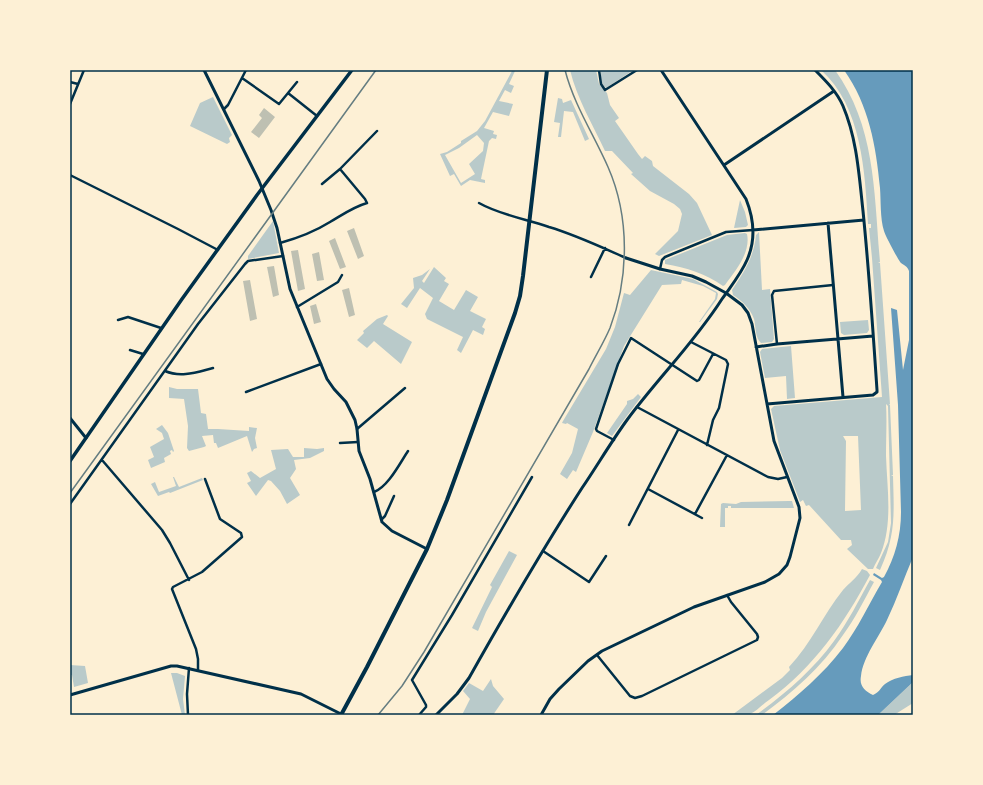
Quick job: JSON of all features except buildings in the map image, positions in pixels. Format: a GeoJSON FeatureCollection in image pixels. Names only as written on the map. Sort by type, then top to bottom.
{"type":"FeatureCollection","features":[{"type":"Feature","properties":{"kind":"highway"},"geometry":{"type":"LineString","coordinates":[[341,715],[427,549],[515,313],[520,296],[547,70]]}},
{"type":"Feature","properties":{"kind":"main road"},"geometry":{"type":"LineString","coordinates":[[70,462],[161,328],[316,116],[352,70]]}},
{"type":"Feature","properties":{"kind":"street"},"geometry":{"type":"LineString","coordinates":[[70,104],[84,70]]}},
{"type":"Feature","properties":{"kind":"street"},"geometry":{"type":"LineString","coordinates":[[204,70],[262,189],[275,220],[289,284],[321,364],[329,382],[349,406],[358,429],[360,454],[368,473],[384,525],[392,531],[427,549]]}},
{"type":"Feature","properties":{"kind":"street"},"geometry":{"type":"LineString","coordinates":[[224,109],[228,105],[246,70]]}},
{"type":"Feature","properties":{"kind":"street"},"geometry":{"type":"LineString","coordinates":[[599,70],[601,84],[605,90],[637,70]]}},
{"type":"Feature","properties":{"kind":"street"},"geometry":{"type":"LineString","coordinates":[[436,715],[465,683],[542,550],[614,440],[637,407],[691,342],[726,294],[748,259],[753,230],[752,215],[746,199],[662,70]]}},
{"type":"Feature","properties":{"kind":"street"},"geometry":{"type":"LineString","coordinates":[[767,404],[873,395],[877,392],[869,266],[854,144],[843,107],[834,91],[824,78],[815,70]]}},
{"type":"Feature","properties":{"kind":"street"},"geometry":{"type":"LineString","coordinates":[[242,78],[277,104],[280,104],[297,82]]}},
{"type":"Feature","properties":{"kind":"street"},"geometry":{"type":"LineString","coordinates":[[70,82],[78,84]]}},
{"type":"Feature","properties":{"kind":"street"},"geometry":{"type":"LineString","coordinates":[[724,166],[834,91]]}},
{"type":"Feature","properties":{"kind":"street"},"geometry":{"type":"LineString","coordinates":[[288,93],[316,116]]}},
{"type":"Feature","properties":{"kind":"street"},"geometry":{"type":"LineString","coordinates":[[322,184],[340,169],[377,131]]}},
{"type":"Feature","properties":{"kind":"street"},"geometry":{"type":"LineString","coordinates":[[280,243],[311,233],[341,215],[367,203],[340,169]]}},
{"type":"Feature","properties":{"kind":"street"},"geometry":{"type":"LineString","coordinates":[[70,175],[174,226],[178,230],[218,250]]}},
{"type":"Feature","properties":{"kind":"street"},"geometry":{"type":"LineString","coordinates":[[479,203],[493,211],[529,220],[575,236],[626,258],[660,269],[685,274],[700,279],[742,305],[748,313],[774,441],[800,512],[794,546],[789,561],[784,569],[774,578],[694,607],[597,655],[559,689],[544,707],[541,715]]}},
{"type":"Feature","properties":{"kind":"street"},"geometry":{"type":"LineString","coordinates":[[660,269],[662,260],[665,257],[710,238],[730,232],[864,220]]}},
{"type":"Feature","properties":{"kind":"street"},"geometry":{"type":"LineString","coordinates":[[828,223],[842,397]]}},
{"type":"Feature","properties":{"kind":"street"},"geometry":{"type":"LineString","coordinates":[[591,277],[605,248]]}},
{"type":"Feature","properties":{"kind":"street"},"geometry":{"type":"LineString","coordinates":[[70,504],[165,370],[222,292],[245,264],[252,261],[283,256]]}},
{"type":"Feature","properties":{"kind":"street"},"geometry":{"type":"LineString","coordinates":[[297,306],[338,282],[342,275]]}},
{"type":"Feature","properties":{"kind":"street"},"geometry":{"type":"LineString","coordinates":[[777,344],[772,295],[774,291],[833,285]]}},
{"type":"Feature","properties":{"kind":"street"},"geometry":{"type":"LineString","coordinates":[[118,320],[128,317],[161,328]]}},
{"type":"Feature","properties":{"kind":"street"},"geometry":{"type":"LineString","coordinates":[[756,347],[873,336]]}},
{"type":"Feature","properties":{"kind":"street"},"geometry":{"type":"LineString","coordinates":[[614,440],[596,429],[618,364],[630,338],[697,381],[699,380],[713,354]]}},
{"type":"Feature","properties":{"kind":"street"},"geometry":{"type":"LineString","coordinates":[[691,342],[726,360],[728,364],[719,408],[713,420],[707,445]]}},
{"type":"Feature","properties":{"kind":"street"},"geometry":{"type":"LineString","coordinates":[[130,350],[143,354]]}},
{"type":"Feature","properties":{"kind":"street"},"geometry":{"type":"LineString","coordinates":[[246,392],[321,364]]}},
{"type":"Feature","properties":{"kind":"street"},"geometry":{"type":"LineString","coordinates":[[165,370],[177,374],[184,374],[213,368]]}},
{"type":"Feature","properties":{"kind":"street"},"geometry":{"type":"LineString","coordinates":[[358,429],[405,388]]}},
{"type":"Feature","properties":{"kind":"street"},"geometry":{"type":"LineString","coordinates":[[637,407],[768,477],[778,479],[787,477]]}},
{"type":"Feature","properties":{"kind":"street"},"geometry":{"type":"LineString","coordinates":[[70,418],[86,438]]}},
{"type":"Feature","properties":{"kind":"street"},"geometry":{"type":"LineString","coordinates":[[629,525],[678,430]]}},
{"type":"Feature","properties":{"kind":"street"},"geometry":{"type":"LineString","coordinates":[[340,444],[358,442]]}},
{"type":"Feature","properties":{"kind":"street"},"geometry":{"type":"LineString","coordinates":[[374,492],[380,489],[388,480],[408,451]]}},
{"type":"Feature","properties":{"kind":"street"},"geometry":{"type":"LineString","coordinates":[[695,514],[727,456]]}},
{"type":"Feature","properties":{"kind":"street"},"geometry":{"type":"LineString","coordinates":[[102,460],[162,530],[188,580]]}},
{"type":"Feature","properties":{"kind":"street"},"geometry":{"type":"LineString","coordinates":[[419,715],[426,707],[426,704],[412,680],[532,477]]}},
{"type":"Feature","properties":{"kind":"street"},"geometry":{"type":"LineString","coordinates":[[198,670],[196,648],[172,589],[173,587],[202,572],[242,537],[241,533],[220,519],[205,479]]}},
{"type":"Feature","properties":{"kind":"street"},"geometry":{"type":"LineString","coordinates":[[648,489],[702,518]]}},
{"type":"Feature","properties":{"kind":"street"},"geometry":{"type":"LineString","coordinates":[[382,520],[394,496]]}},
{"type":"Feature","properties":{"kind":"street"},"geometry":{"type":"LineString","coordinates":[[542,550],[588,582],[606,556]]}},
{"type":"Feature","properties":{"kind":"street"},"geometry":{"type":"LineString","coordinates":[[597,655],[630,696],[635,698],[642,696],[756,640],[758,636],[757,634],[727,595]]}},
{"type":"Feature","properties":{"kind":"street"},"geometry":{"type":"LineString","coordinates":[[70,695],[171,666],[189,668],[301,694],[341,715]]}},
{"type":"Feature","properties":{"kind":"street"},"geometry":{"type":"LineString","coordinates":[[188,715],[187,694],[189,668]]}},
{"type":"Feature","properties":{"kind":"shaded area"},"geometry":{"type":"Polygon","coordinates":[[[570,70],[596,70],[599,84],[607,93],[610,105],[619,118],[615,121],[638,154],[642,159],[645,156],[652,161],[653,166],[689,194],[697,203],[712,235],[659,256],[655,254],[678,231],[682,214],[680,209],[674,204],[650,191],[631,174],[633,173],[612,151],[605,151],[581,102],[570,70]]]}},
{"type":"Feature","properties":{"kind":"shaded area"},"geometry":{"type":"Polygon","coordinates":[[[601,70],[632,71],[606,88],[602,82],[601,70]]]}},
{"type":"Feature","properties":{"kind":"shaded area"},"geometry":{"type":"Polygon","coordinates":[[[821,70],[835,70],[848,92],[858,114],[866,138],[874,186],[880,262],[878,263],[880,263],[890,404],[893,475],[891,475],[893,476],[894,502],[893,524],[889,546],[880,570],[876,568],[888,542],[891,523],[888,406],[886,404],[888,492],[887,530],[881,553],[873,569],[868,569],[847,549],[852,545],[851,540],[841,540],[809,505],[806,506],[803,500],[800,502],[780,450],[771,409],[774,406],[882,397],[869,228],[871,228],[871,224],[868,224],[863,162],[853,121],[845,102],[835,85],[821,70]],[[843,436],[846,441],[845,511],[861,510],[858,436],[843,436]]]}},
{"type":"Feature","properties":{"kind":"shaded area"},"geometry":{"type":"Polygon","coordinates":[[[512,71],[515,71],[509,84],[514,86],[511,93],[505,90],[499,101],[513,104],[509,116],[493,112],[484,128],[494,131],[493,134],[497,135],[496,139],[492,138],[489,141],[481,179],[485,180],[485,183],[470,180],[461,186],[454,174],[450,176],[440,154],[447,152],[461,143],[461,141],[477,131],[485,121],[512,71]],[[477,135],[459,148],[445,155],[461,183],[475,174],[469,164],[483,151],[484,143],[477,135]]]}},
{"type":"Feature","properties":{"kind":"shaded area"},"geometry":{"type":"Polygon","coordinates":[[[213,97],[232,135],[229,138],[230,142],[227,144],[190,126],[200,103],[213,97]]]}},
{"type":"Feature","properties":{"kind":"shaded area"},"geometry":{"type":"Polygon","coordinates":[[[558,98],[562,99],[563,103],[571,100],[589,139],[585,141],[573,112],[564,111],[561,137],[558,137],[560,123],[554,122],[558,98]]]}},
{"type":"Feature","properties":{"kind":"shaded area"},"geometry":{"type":"Polygon","coordinates":[[[740,200],[748,225],[746,227],[734,228],[740,200]]]}},
{"type":"Feature","properties":{"kind":"shaded area"},"geometry":{"type":"Polygon","coordinates":[[[273,221],[279,253],[248,259],[248,256],[273,221]]]}},
{"type":"Feature","properties":{"kind":"shaded area"},"geometry":{"type":"Polygon","coordinates":[[[759,232],[762,290],[770,289],[774,339],[772,342],[761,343],[759,341],[754,319],[750,311],[733,295],[732,290],[748,264],[756,235],[759,232]]]}},
{"type":"Feature","properties":{"kind":"shaded area"},"geometry":{"type":"Polygon","coordinates":[[[747,234],[748,241],[747,248],[737,268],[723,286],[696,272],[665,264],[665,260],[727,235],[747,234]]]}},
{"type":"Feature","properties":{"kind":"shaded area"},"geometry":{"type":"Polygon","coordinates":[[[434,267],[446,278],[444,281],[449,284],[439,301],[454,310],[466,290],[478,297],[470,311],[486,319],[482,327],[485,329],[483,335],[473,330],[461,353],[457,350],[463,337],[427,319],[425,314],[433,298],[420,288],[407,308],[401,304],[414,288],[413,278],[422,275],[430,269],[422,281],[424,283],[434,267]]]}},
{"type":"Feature","properties":{"kind":"shaded area"},"geometry":{"type":"Polygon","coordinates":[[[651,270],[693,279],[717,292],[717,299],[699,322],[715,299],[716,293],[703,286],[682,280],[681,284],[662,285],[624,346],[593,432],[576,472],[573,470],[567,479],[560,474],[572,453],[578,429],[567,423],[562,423],[606,349],[615,327],[624,293],[630,295],[651,270]]]}},
{"type":"Feature","properties":{"kind":"shaded area"},"geometry":{"type":"Polygon","coordinates":[[[387,315],[388,316],[383,324],[412,342],[401,364],[374,341],[367,348],[357,340],[364,333],[363,331],[377,319],[387,315]]]}},
{"type":"Feature","properties":{"kind":"shaded area"},"geometry":{"type":"Polygon","coordinates":[[[868,320],[869,330],[867,333],[844,335],[841,333],[840,322],[868,320]]]}},
{"type":"Feature","properties":{"kind":"shaded area"},"geometry":{"type":"Polygon","coordinates":[[[791,346],[795,398],[787,399],[786,376],[765,378],[760,352],[762,349],[791,346]]]}},
{"type":"Feature","properties":{"kind":"shaded area"},"geometry":{"type":"Polygon","coordinates":[[[169,387],[177,389],[198,389],[201,413],[206,414],[208,429],[249,431],[249,427],[257,428],[255,438],[257,448],[252,452],[247,436],[218,448],[216,443],[214,443],[213,435],[202,436],[206,446],[189,451],[187,448],[188,426],[184,399],[169,398],[169,387]]]}},
{"type":"Feature","properties":{"kind":"shaded area"},"geometry":{"type":"Polygon","coordinates":[[[638,394],[641,397],[612,436],[607,433],[627,404],[627,401],[633,399],[638,394]]]}},
{"type":"Feature","properties":{"kind":"shaded area"},"geometry":{"type":"Polygon","coordinates":[[[162,425],[168,433],[174,451],[170,451],[171,454],[164,458],[165,462],[151,468],[148,460],[154,457],[150,447],[164,439],[162,433],[156,429],[162,425]]]}},
{"type":"Feature","properties":{"kind":"shaded area"},"geometry":{"type":"Polygon","coordinates":[[[304,448],[324,448],[324,451],[310,458],[294,460],[296,469],[290,478],[300,495],[287,504],[280,491],[271,481],[268,480],[256,496],[247,483],[251,481],[247,473],[251,471],[260,478],[276,469],[271,450],[288,449],[293,457],[304,457],[304,448]]]}},
{"type":"Feature","properties":{"kind":"shaded area"},"geometry":{"type":"Polygon","coordinates":[[[173,477],[179,487],[202,478],[203,480],[158,496],[151,484],[155,482],[159,492],[176,486],[173,477]]]}},
{"type":"Feature","properties":{"kind":"shaded area"},"geometry":{"type":"Polygon","coordinates":[[[792,501],[794,508],[731,508],[731,506],[728,506],[728,508],[725,508],[725,527],[720,527],[721,504],[723,503],[736,504],[741,502],[792,501]]]}},
{"type":"Feature","properties":{"kind":"shaded area"},"geometry":{"type":"Polygon","coordinates":[[[509,551],[517,555],[486,612],[478,631],[472,628],[492,587],[490,585],[509,551]]]}},
{"type":"Feature","properties":{"kind":"shaded area"},"geometry":{"type":"Polygon","coordinates":[[[862,569],[867,571],[870,575],[850,611],[827,644],[814,659],[785,687],[755,711],[746,715],[732,715],[782,678],[790,670],[789,667],[804,649],[843,590],[862,569]]]}},
{"type":"Feature","properties":{"kind":"shaded area"},"geometry":{"type":"Polygon","coordinates":[[[870,580],[874,582],[855,616],[834,647],[816,669],[785,697],[762,715],[756,715],[798,681],[826,652],[844,626],[870,580]]]}},
{"type":"Feature","properties":{"kind":"shaded area"},"geometry":{"type":"Polygon","coordinates":[[[70,665],[85,666],[88,683],[74,687],[72,675],[70,675],[70,665]]]}},
{"type":"Feature","properties":{"kind":"shaded area"},"geometry":{"type":"Polygon","coordinates":[[[171,673],[177,673],[185,676],[183,699],[185,715],[182,715],[171,673]]]}},
{"type":"Feature","properties":{"kind":"shaded area"},"geometry":{"type":"Polygon","coordinates":[[[491,679],[493,686],[504,699],[493,715],[462,715],[470,699],[463,691],[469,683],[483,691],[491,679]]]}},
{"type":"Feature","properties":{"kind":"shaded area"},"geometry":{"type":"Polygon","coordinates":[[[912,683],[913,703],[894,715],[878,715],[912,683]]]}},
{"type":"Feature","properties":{"kind":"water"},"geometry":{"type":"Polygon","coordinates":[[[844,70],[913,70],[913,557],[887,620],[862,669],[861,683],[867,692],[873,695],[877,693],[885,684],[895,679],[913,675],[913,682],[878,715],[773,715],[819,675],[843,648],[859,624],[882,582],[873,575],[874,573],[882,578],[884,577],[897,546],[900,529],[901,512],[898,405],[891,308],[897,310],[903,370],[909,340],[909,271],[907,267],[899,261],[884,231],[881,215],[880,188],[876,157],[870,126],[860,97],[844,70]]]}},
{"type":"Feature","properties":{"kind":"railway"},"geometry":{"type":"LineString","coordinates":[[70,493],[376,70]]}},
{"type":"Feature","properties":{"kind":"railway"},"geometry":{"type":"LineString","coordinates":[[378,715],[402,686],[424,652],[589,369],[608,333],[616,309],[624,268],[623,227],[620,206],[608,167],[579,108],[565,70]]}}]}
